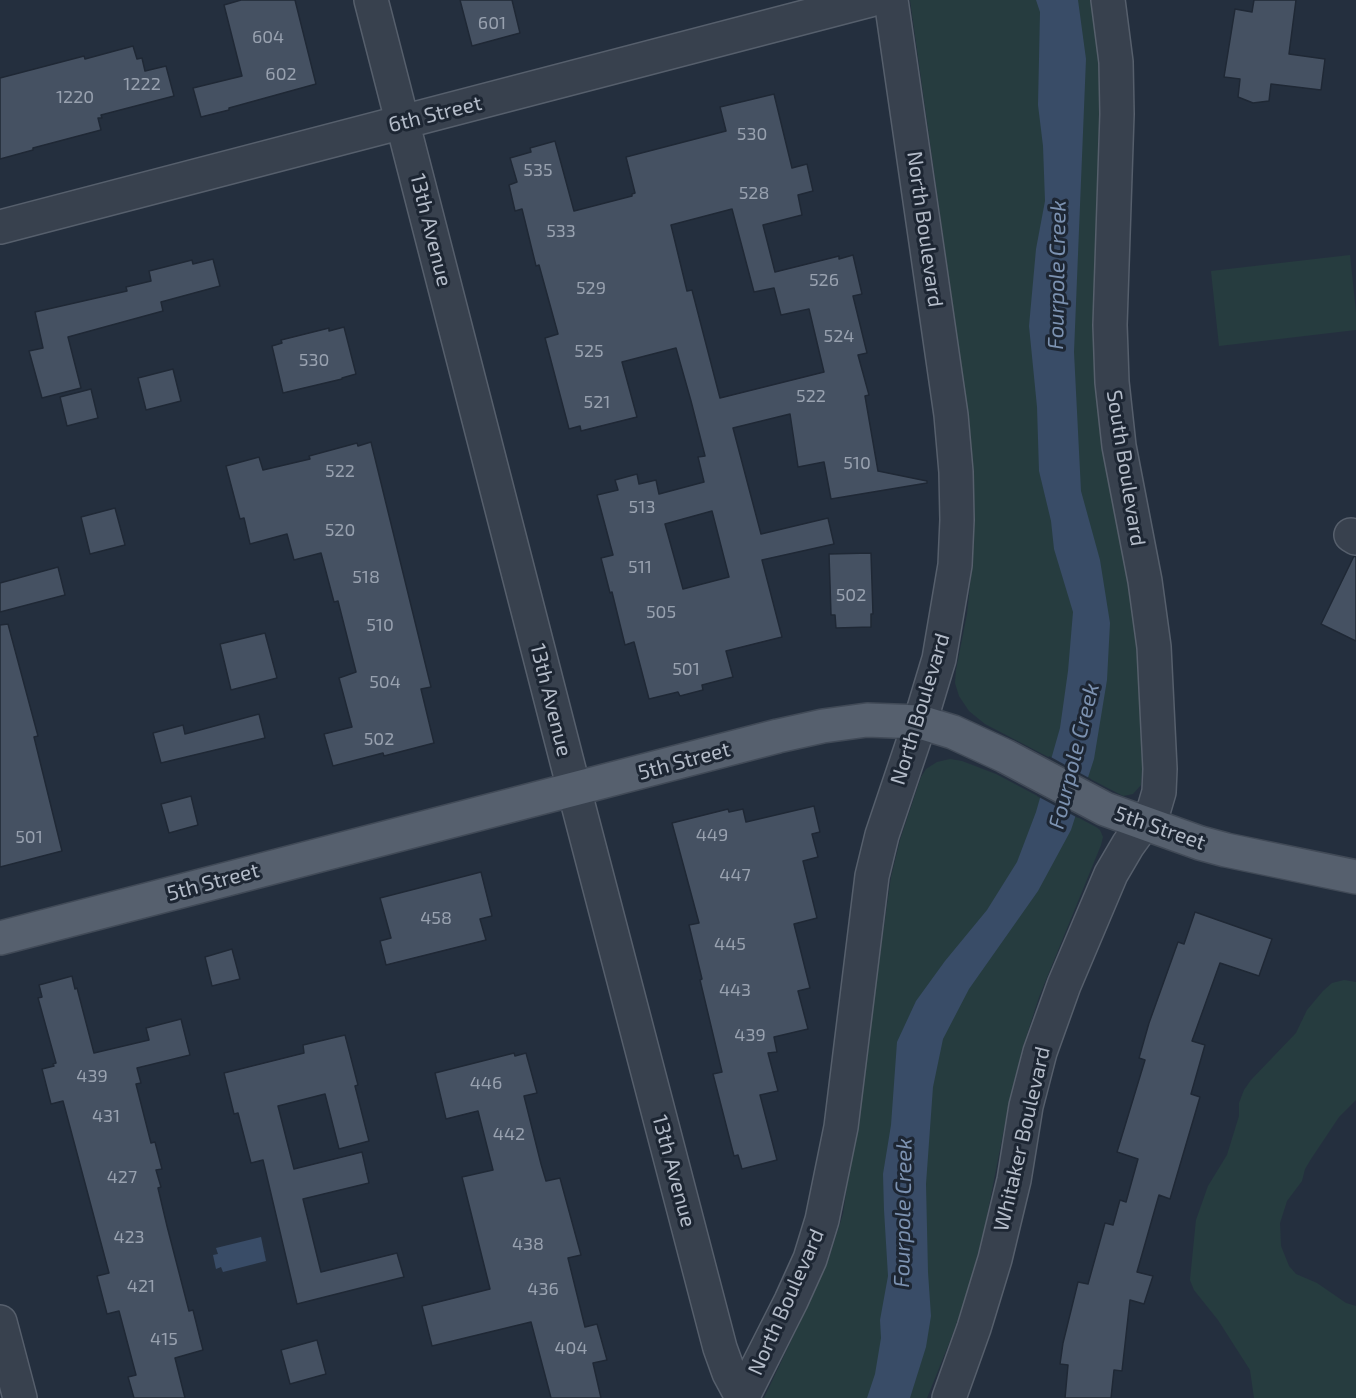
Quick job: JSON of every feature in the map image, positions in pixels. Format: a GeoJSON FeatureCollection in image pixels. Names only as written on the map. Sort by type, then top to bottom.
{"type":"FeatureCollection","features":[{"type":"Feature","properties":{"kind":"main road","name":"5th Street"},"geometry":{"type":"LineString","coordinates":[[0,938],[823,726],[867,720],[920,722],[953,732],[1005,756],[1105,809],[1145,824],[1226,850],[1356,877]]}},
{"type":"Feature","properties":{"kind":"street","name":"13th Avenue"},"geometry":{"type":"LineString","coordinates":[[371,0],[720,1348],[729,1373],[742,1398]]}},
{"type":"Feature","properties":{"kind":"street","name":"6th Street"},"geometry":{"type":"LineString","coordinates":[[0,227],[870,0]]}},
{"type":"Feature","properties":{"kind":"street","name":"North Boulevard"},"geometry":{"type":"LineString","coordinates":[[742,1398],[772,1341],[810,1259],[822,1220],[841,1128],[872,876],[897,786],[939,659],[953,575],[957,520],[956,472],[940,332],[891,0]]}},
{"type":"Feature","properties":{"kind":"street","name":"South Boulevard"},"geometry":{"type":"LineString","coordinates":[[1108,0],[1116,62],[1118,114],[1110,325],[1112,382],[1119,446],[1145,581],[1154,647],[1158,708],[1159,792],[1154,809],[1145,824]]}},
{"type":"Feature","properties":{"kind":"street","name":"Whitaker Boulevard"},"geometry":{"type":"LineString","coordinates":[[949,1398],[995,1259],[1014,1179],[1026,1106],[1040,1052],[1064,985],[1111,874],[1128,845],[1145,824]]}},
{"type":"Feature","properties":{"kind":"street"},"geometry":{"type":"LineString","coordinates":[[0,1322],[20,1398]]}},
{"type":"Feature","properties":{"kind":"green space"},"geometry":{"type":"Polygon","coordinates":[[[910,0],[1097,0],[1144,743],[1141,785],[1133,794],[1123,796],[985,724],[969,711],[959,696],[955,683],[967,614],[972,566],[974,506],[972,461],[968,413],[910,0]]]}},
{"type":"Feature","properties":{"kind":"green space"},"geometry":{"type":"Polygon","coordinates":[[[1350,255],[1356,330],[1219,346],[1211,271],[1350,255]]]}},
{"type":"Feature","properties":{"kind":"green space"},"geometry":{"type":"Polygon","coordinates":[[[950,759],[962,761],[996,774],[1096,827],[1103,837],[1101,845],[1039,997],[1022,1050],[1009,1103],[985,1226],[969,1287],[927,1398],[764,1398],[830,1255],[843,1214],[891,877],[900,840],[921,777],[926,769],[937,762],[950,759]]]}},
{"type":"Feature","properties":{"kind":"green space"},"geometry":{"type":"Polygon","coordinates":[[[1344,980],[1356,982],[1356,1100],[1339,1117],[1311,1159],[1302,1181],[1287,1201],[1280,1223],[1281,1246],[1289,1266],[1296,1274],[1317,1283],[1346,1303],[1356,1306],[1356,1398],[1254,1398],[1250,1370],[1218,1320],[1194,1290],[1190,1280],[1196,1220],[1208,1186],[1227,1155],[1244,1090],[1296,1033],[1307,1010],[1323,991],[1332,983],[1344,980]]]}},
{"type":"Feature","properties":{"kind":"water","name":"Fourpole Creek"},"geometry":{"type":"Polygon","coordinates":[[[1036,0],[1078,0],[1086,59],[1074,352],[1081,491],[1100,560],[1110,623],[1107,680],[1094,759],[1071,830],[1038,891],[969,989],[943,1039],[933,1087],[926,1184],[931,1316],[926,1347],[910,1398],[867,1398],[875,1374],[881,1338],[880,1320],[888,1276],[883,1174],[891,1125],[897,1042],[916,1001],[987,910],[1017,862],[1036,812],[1060,728],[1068,671],[1073,612],[1054,549],[1051,521],[1039,471],[1037,407],[1029,326],[1036,249],[1045,201],[1043,146],[1038,105],[1040,12],[1036,0]]]}},
{"type":"Feature","properties":{"kind":"water"},"geometry":{"type":"Polygon","coordinates":[[[261,1237],[266,1261],[223,1272],[221,1267],[216,1269],[213,1255],[218,1254],[216,1248],[261,1237]]]}},
{"type":"Feature","properties":{"kind":"pier"},"geometry":{"type":"Polygon","coordinates":[[[1049,756],[1091,779],[1078,818],[1037,796],[1049,756]]]}},
{"type":"Feature","properties":{"kind":"building"},"geometry":{"type":"Polygon","coordinates":[[[241,0],[295,0],[316,84],[201,117],[193,88],[242,76],[224,5],[241,0]]]}},
{"type":"Feature","properties":{"kind":"building"},"geometry":{"type":"Polygon","coordinates":[[[460,0],[512,0],[520,33],[472,46],[460,0]]]}},
{"type":"Feature","properties":{"kind":"building"},"geometry":{"type":"Polygon","coordinates":[[[1254,0],[1296,0],[1289,54],[1325,59],[1321,90],[1271,84],[1269,101],[1253,103],[1238,97],[1240,79],[1224,77],[1235,9],[1252,12],[1254,0]]]}},
{"type":"Feature","properties":{"kind":"building"},"geometry":{"type":"Polygon","coordinates":[[[133,46],[137,59],[142,58],[145,71],[166,66],[174,96],[101,115],[102,118],[98,118],[101,130],[0,159],[0,78],[133,46]]]}},
{"type":"Feature","properties":{"kind":"building"},"geometry":{"type":"Polygon","coordinates":[[[774,94],[792,168],[807,164],[813,191],[798,195],[802,215],[763,225],[775,272],[839,256],[839,259],[853,255],[862,294],[853,296],[867,353],[858,355],[869,395],[865,396],[878,471],[927,481],[927,483],[831,499],[824,462],[798,467],[790,414],[733,428],[761,534],[828,518],[834,544],[762,560],[782,637],[726,651],[733,677],[702,685],[703,690],[680,696],[678,692],[649,699],[634,642],[625,645],[601,558],[613,555],[597,495],[618,490],[615,480],[637,474],[639,484],[656,480],[659,494],[704,482],[698,457],[705,456],[691,401],[676,348],[622,362],[637,417],[581,431],[580,426],[569,429],[545,338],[558,334],[539,265],[536,266],[522,209],[515,211],[509,185],[517,182],[510,158],[531,152],[530,148],[555,141],[574,211],[632,196],[635,193],[626,157],[726,131],[720,107],[774,94]],[[732,209],[671,225],[687,291],[692,290],[720,398],[824,372],[809,309],[781,315],[774,288],[754,292],[732,209]],[[712,511],[665,524],[683,589],[729,577],[712,511]]]}},
{"type":"Feature","properties":{"kind":"building"},"geometry":{"type":"Polygon","coordinates":[[[213,259],[220,286],[161,302],[163,311],[68,337],[81,388],[42,398],[29,351],[43,348],[35,312],[127,291],[126,287],[151,281],[149,271],[192,260],[193,264],[213,259]]]}},
{"type":"Feature","properties":{"kind":"building"},"geometry":{"type":"Polygon","coordinates":[[[344,327],[356,374],[283,393],[272,346],[282,343],[281,340],[329,328],[329,331],[344,327]]]}},
{"type":"Feature","properties":{"kind":"building"},"geometry":{"type":"Polygon","coordinates":[[[173,369],[181,401],[146,410],[138,378],[173,369]]]}},
{"type":"Feature","properties":{"kind":"building"},"geometry":{"type":"Polygon","coordinates":[[[91,389],[98,418],[67,426],[60,397],[91,389]]]}},
{"type":"Feature","properties":{"kind":"building"},"geometry":{"type":"Polygon","coordinates":[[[371,442],[431,687],[421,689],[434,743],[333,766],[324,734],[352,727],[339,678],[356,672],[338,601],[334,602],[321,553],[294,560],[287,534],[250,544],[244,518],[240,519],[226,466],[259,457],[263,470],[310,459],[309,456],[357,443],[358,446],[371,442]]]}},
{"type":"Feature","properties":{"kind":"building"},"geometry":{"type":"Polygon","coordinates":[[[115,508],[125,545],[90,554],[81,517],[115,508]]]}},
{"type":"Feature","properties":{"kind":"building"},"geometry":{"type":"Polygon","coordinates":[[[871,553],[873,614],[871,614],[871,627],[836,628],[835,615],[831,615],[829,554],[871,553]]]}},
{"type":"Feature","properties":{"kind":"building"},"geometry":{"type":"Polygon","coordinates":[[[1354,556],[1356,557],[1356,641],[1321,624],[1354,556]]]}},
{"type":"Feature","properties":{"kind":"building"},"geometry":{"type":"Polygon","coordinates":[[[58,567],[65,595],[0,612],[0,583],[58,567]]]}},
{"type":"Feature","properties":{"kind":"building"},"geometry":{"type":"Polygon","coordinates":[[[8,624],[38,736],[34,737],[62,851],[0,867],[0,625],[8,624]]]}},
{"type":"Feature","properties":{"kind":"building"},"geometry":{"type":"Polygon","coordinates":[[[265,633],[277,678],[231,690],[220,644],[265,633]]]}},
{"type":"Feature","properties":{"kind":"building"},"geometry":{"type":"Polygon","coordinates":[[[259,714],[265,738],[161,763],[153,733],[183,725],[185,734],[259,714]]]}},
{"type":"Feature","properties":{"kind":"building"},"geometry":{"type":"Polygon","coordinates":[[[191,796],[198,825],[169,833],[161,804],[191,796]]]}},
{"type":"Feature","properties":{"kind":"building"},"geometry":{"type":"Polygon","coordinates":[[[814,806],[820,832],[812,834],[818,857],[803,861],[817,918],[794,924],[810,988],[798,991],[808,1029],[774,1037],[777,1052],[768,1053],[778,1091],[760,1095],[777,1160],[742,1169],[738,1155],[734,1156],[713,1074],[722,1072],[689,925],[699,923],[672,823],[728,809],[729,812],[743,809],[746,822],[814,806]]]}},
{"type":"Feature","properties":{"kind":"building"},"geometry":{"type":"Polygon","coordinates":[[[481,872],[492,916],[480,919],[486,940],[386,965],[380,941],[391,938],[380,898],[481,872]]]}},
{"type":"Feature","properties":{"kind":"building"},"geometry":{"type":"Polygon","coordinates":[[[1195,912],[1272,939],[1259,976],[1220,963],[1192,1041],[1205,1045],[1191,1094],[1200,1097],[1170,1199],[1159,1195],[1137,1272],[1153,1276],[1144,1304],[1130,1300],[1122,1371],[1114,1370],[1111,1398],[1065,1398],[1068,1365],[1060,1364],[1078,1282],[1088,1284],[1105,1223],[1113,1225],[1120,1200],[1126,1202],[1138,1159],[1117,1152],[1145,1060],[1139,1058],[1178,942],[1184,944],[1195,912]]]}},
{"type":"Feature","properties":{"kind":"building"},"geometry":{"type":"Polygon","coordinates":[[[232,949],[240,979],[212,986],[205,957],[232,949]]]}},
{"type":"Feature","properties":{"kind":"building"},"geometry":{"type":"Polygon","coordinates":[[[72,976],[94,1053],[149,1040],[146,1028],[181,1019],[190,1055],[137,1068],[141,1083],[136,1084],[151,1143],[155,1142],[162,1169],[156,1170],[167,1226],[189,1311],[193,1310],[203,1350],[175,1358],[185,1398],[134,1398],[128,1377],[136,1375],[119,1311],[107,1314],[97,1276],[109,1273],[63,1101],[51,1104],[42,1069],[54,1066],[53,1064],[56,1063],[38,998],[42,997],[39,985],[72,976]]]}},
{"type":"Feature","properties":{"kind":"building"},"geometry":{"type":"Polygon","coordinates":[[[345,1035],[369,1141],[339,1149],[325,1094],[278,1106],[294,1169],[362,1152],[369,1183],[303,1199],[321,1272],[397,1253],[404,1277],[297,1304],[263,1160],[251,1163],[238,1113],[234,1114],[224,1073],[304,1053],[303,1045],[345,1035]]]}},
{"type":"Feature","properties":{"kind":"building"},"geometry":{"type":"Polygon","coordinates":[[[514,1053],[515,1056],[526,1053],[537,1093],[524,1096],[541,1164],[546,1181],[560,1178],[581,1255],[568,1258],[585,1327],[597,1324],[607,1360],[593,1363],[601,1398],[551,1398],[531,1322],[432,1346],[422,1306],[490,1289],[462,1177],[493,1170],[478,1111],[446,1119],[435,1073],[514,1053]]]}},
{"type":"Feature","properties":{"kind":"building"},"geometry":{"type":"Polygon","coordinates":[[[317,1340],[326,1374],[290,1384],[281,1350],[317,1340]]]}}]}
